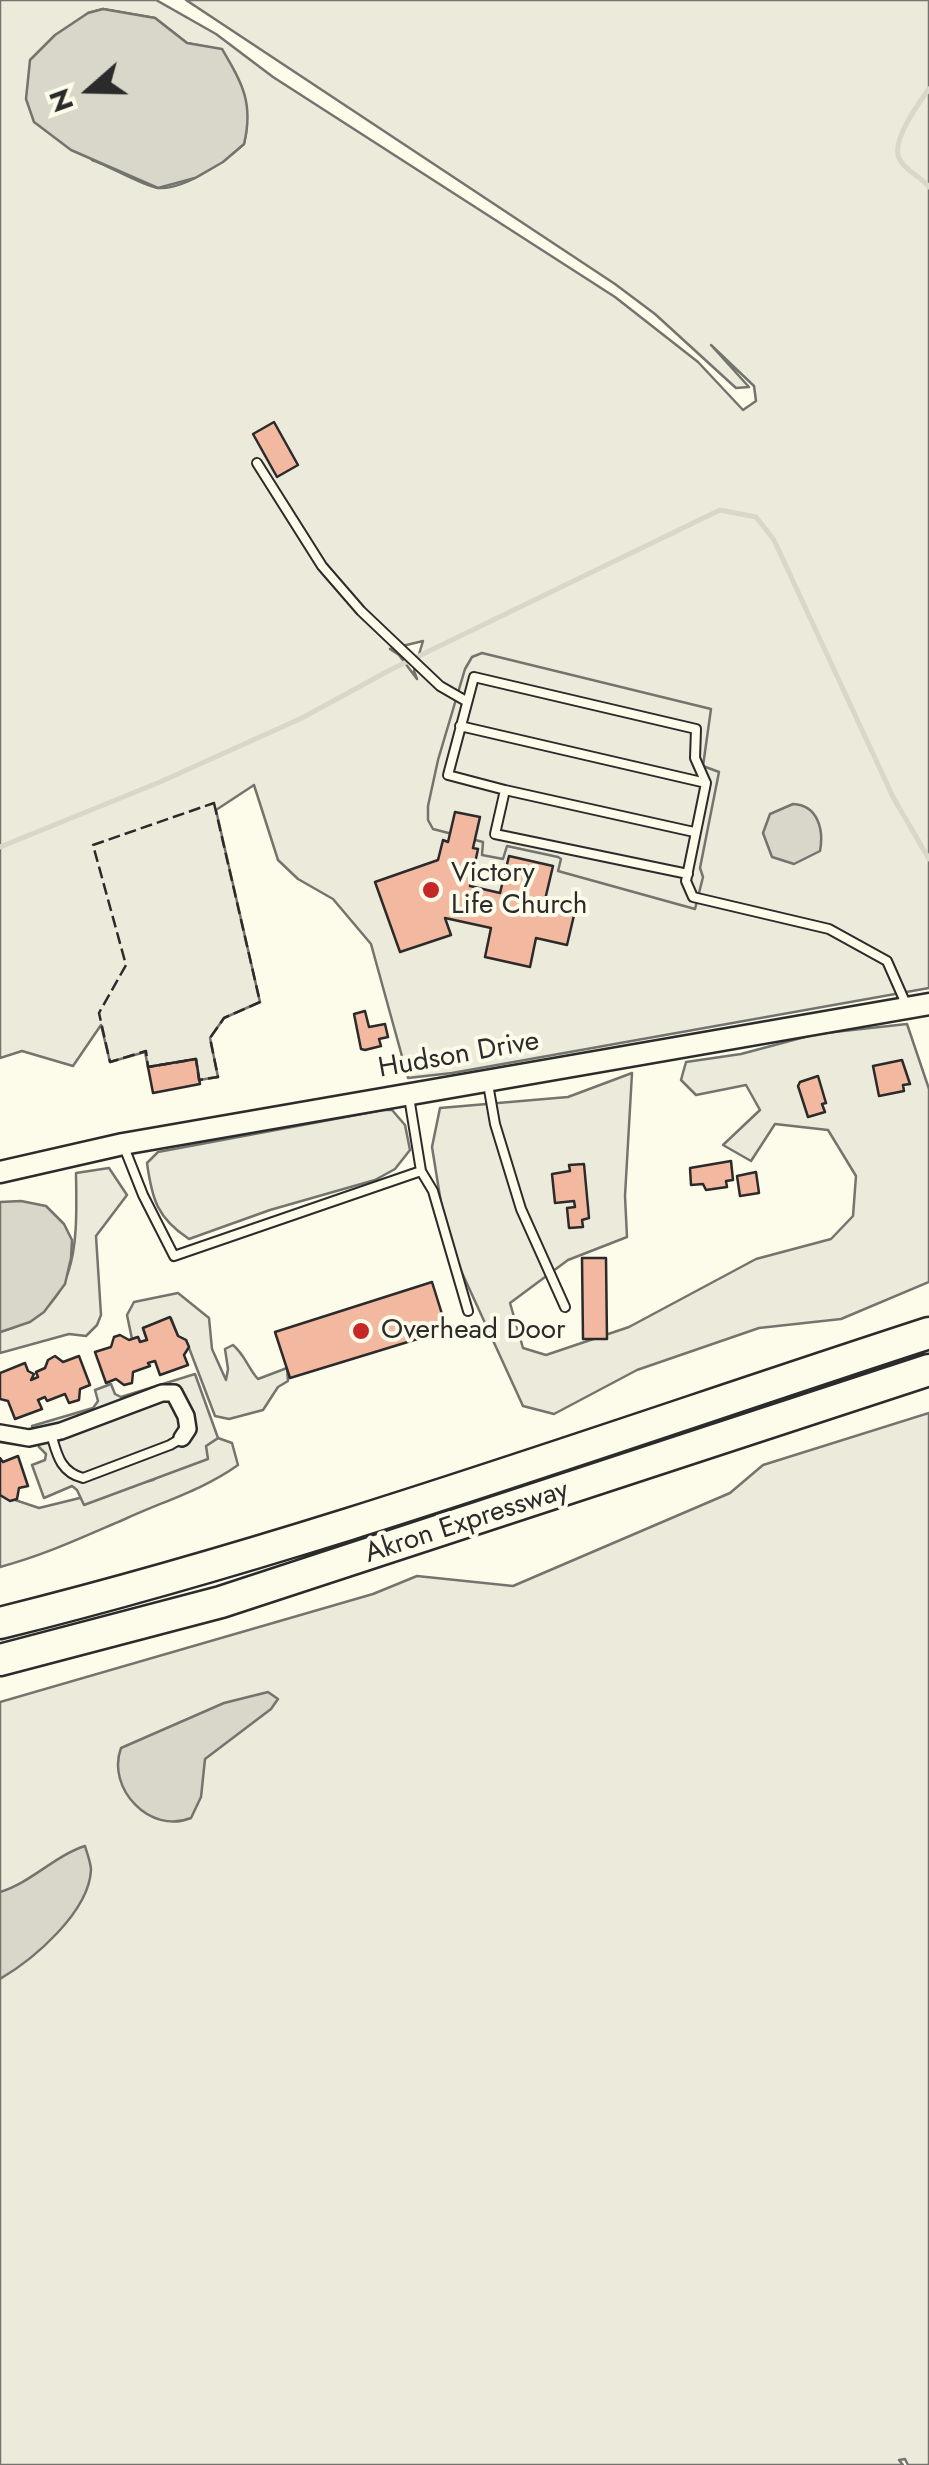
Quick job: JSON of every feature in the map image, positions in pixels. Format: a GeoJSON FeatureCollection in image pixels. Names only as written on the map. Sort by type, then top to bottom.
{"type":"FeatureCollection","features":[{"type":"Feature","properties":{"kind":"highway","name":"Akron Expressway"},"geometry":{"type":"LineString","coordinates":[[0,1623],[171,1578],[464,1488],[929,1333]]}},
{"type":"Feature","properties":{"kind":"highway","name":"Akron Expressway"},"geometry":{"type":"LineString","coordinates":[[0,1660],[240,1596],[929,1370]]}},
{"type":"Feature","properties":{"kind":"street","name":"Hudson Drive"},"geometry":{"type":"LineString","coordinates":[[0,1172],[123,1144],[929,1004]]}},
{"type":"Feature","properties":{"kind":"street"},"geometry":{"type":"LineString","coordinates":[[0,1433],[29,1438],[50,1433],[162,1392],[174,1393],[186,1416],[188,1429],[182,1438]]}},
{"type":"Feature","properties":{"kind":"lane"},"geometry":{"type":"LineString","coordinates":[[258,463],[322,566],[361,611],[440,686],[466,701]]}},
{"type":"Feature","properties":{"kind":"lane"},"geometry":{"type":"LineString","coordinates":[[694,832],[448,775],[474,677],[696,728],[695,758],[706,783],[686,882],[693,897],[829,930],[887,961],[908,1008]]}},
{"type":"Feature","properties":{"kind":"lane"},"geometry":{"type":"LineString","coordinates":[[460,726],[706,783]]}},
{"type":"Feature","properties":{"kind":"lane"},"geometry":{"type":"LineString","coordinates":[[505,790],[495,834],[688,874]]}},
{"type":"Feature","properties":{"kind":"lane"},"geometry":{"type":"LineString","coordinates":[[487,1079],[495,1124],[522,1210],[566,1307]]}},
{"type":"Feature","properties":{"kind":"lane"},"geometry":{"type":"LineString","coordinates":[[408,1093],[421,1170],[432,1191],[468,1311]]}},
{"type":"Feature","properties":{"kind":"lane"},"geometry":{"type":"LineString","coordinates":[[123,1144],[174,1256],[421,1170]]}},
{"type":"Feature","properties":{"kind":"lane"},"geometry":{"type":"LineString","coordinates":[[50,1433],[63,1466],[83,1478],[182,1438]]}},
{"type":"Feature","properties":{"kind":"shaded area"},"geometry":{"type":"Polygon","coordinates":[[[0,0],[156,0],[216,34],[273,77],[615,297],[698,362],[743,410],[756,401],[754,386],[711,345],[749,387],[736,388],[655,314],[615,284],[186,0],[929,0],[929,988],[408,1078],[371,944],[333,899],[298,879],[278,860],[254,785],[216,810],[260,1002],[224,1018],[210,1038],[218,1077],[199,1080],[195,1059],[148,1067],[145,1052],[110,1062],[101,1025],[73,1066],[22,1051],[0,1058],[0,0]],[[103,9],[88,13],[92,160],[146,184],[169,187],[205,173],[244,144],[245,106],[222,50],[187,43],[155,18],[103,9]],[[423,641],[390,649],[417,679],[414,671],[423,641]]]}},
{"type":"Feature","properties":{"kind":"shaded area"},"geometry":{"type":"Polygon","coordinates":[[[103,9],[155,18],[187,43],[222,49],[247,105],[244,144],[195,178],[158,188],[71,150],[34,122],[26,99],[30,60],[55,35],[88,13],[103,9]]]}},
{"type":"Feature","properties":{"kind":"shaded area"},"geometry":{"type":"Polygon","coordinates":[[[482,653],[711,709],[703,766],[719,772],[695,909],[558,871],[558,857],[507,846],[503,859],[482,855],[483,842],[433,829],[428,806],[438,760],[465,669],[472,657],[482,653]]]}},
{"type":"Feature","properties":{"kind":"shaded area"},"geometry":{"type":"Polygon","coordinates":[[[793,804],[814,814],[821,835],[820,851],[794,864],[772,857],[763,833],[770,814],[793,804]]]}},
{"type":"Feature","properties":{"kind":"shaded area"},"geometry":{"type":"Polygon","coordinates":[[[907,1024],[929,1089],[929,1282],[841,1319],[759,1328],[637,1370],[554,1414],[523,1406],[447,1240],[432,1147],[440,1108],[568,1097],[632,1073],[625,1196],[627,1237],[568,1260],[510,1303],[523,1348],[546,1355],[629,1327],[756,1259],[831,1239],[853,1216],[856,1176],[828,1130],[775,1124],[751,1161],[723,1145],[760,1110],[746,1085],[696,1095],[681,1080],[686,1062],[741,1054],[816,1034],[907,1024]]]}},
{"type":"Feature","properties":{"kind":"shaded area"},"geometry":{"type":"Polygon","coordinates":[[[392,1110],[405,1125],[410,1150],[395,1169],[375,1180],[270,1210],[189,1239],[163,1215],[154,1197],[147,1163],[158,1152],[392,1110]]]}},
{"type":"Feature","properties":{"kind":"shaded area"},"geometry":{"type":"Polygon","coordinates":[[[109,1168],[127,1195],[96,1236],[101,1315],[97,1325],[86,1336],[69,1334],[0,1353],[0,1332],[27,1322],[46,1308],[60,1291],[69,1270],[76,1224],[76,1173],[109,1168]]]}},
{"type":"Feature","properties":{"kind":"shaded area"},"geometry":{"type":"Polygon","coordinates":[[[0,1202],[46,1206],[64,1224],[72,1240],[71,1258],[65,1284],[44,1312],[30,1322],[0,1332],[0,1202]]]}},
{"type":"Feature","properties":{"kind":"shaded area"},"geometry":{"type":"Polygon","coordinates":[[[178,1293],[209,1318],[212,1349],[226,1380],[225,1349],[233,1345],[258,1379],[287,1368],[288,1381],[278,1387],[263,1410],[229,1419],[215,1416],[186,1340],[178,1336],[171,1318],[143,1328],[147,1340],[132,1339],[127,1315],[134,1302],[178,1293]]]}},
{"type":"Feature","properties":{"kind":"shaded area"},"geometry":{"type":"Polygon","coordinates":[[[195,1374],[218,1438],[206,1446],[208,1459],[84,1505],[72,1486],[44,1498],[32,1465],[45,1460],[46,1454],[39,1447],[32,1426],[93,1408],[98,1401],[95,1390],[111,1384],[121,1397],[195,1374]]]}},
{"type":"Feature","properties":{"kind":"shaded area"},"geometry":{"type":"Polygon","coordinates":[[[929,1413],[929,2465],[908,2465],[905,2459],[899,2460],[903,2465],[0,2465],[0,1702],[373,1594],[417,1576],[513,1586],[730,1493],[763,1465],[929,1413]]]}},
{"type":"Feature","properties":{"kind":"shaded area"},"geometry":{"type":"Polygon","coordinates":[[[218,1438],[232,1443],[238,1465],[225,1474],[79,1539],[0,1567],[0,1495],[39,1508],[153,1480],[218,1438]]]}},
{"type":"Feature","properties":{"kind":"shaded area"},"geometry":{"type":"Polygon","coordinates":[[[268,1692],[278,1699],[271,1709],[205,1759],[201,1797],[191,1818],[161,1820],[135,1804],[120,1778],[121,1748],[224,1703],[268,1692]]]}},
{"type":"Feature","properties":{"kind":"shaded area"},"geometry":{"type":"Polygon","coordinates":[[[85,1846],[91,1870],[81,1902],[58,1933],[0,1979],[0,1892],[85,1846]]]}},
{"type":"Feature","properties":{"kind":"building"},"geometry":{"type":"Polygon","coordinates":[[[274,422],[298,465],[277,477],[253,434],[274,422]]]}},
{"type":"Feature","properties":{"kind":"building","name":"Victory Life Church"},"geometry":{"type":"Polygon","coordinates":[[[455,812],[480,817],[470,886],[500,893],[509,856],[553,866],[544,904],[575,911],[567,945],[536,938],[530,967],[485,957],[491,928],[445,918],[451,935],[400,952],[375,882],[438,860],[443,840],[448,842],[455,812]]]}},
{"type":"Feature","properties":{"kind":"building"},"geometry":{"type":"Polygon","coordinates":[[[365,1011],[369,1027],[385,1024],[388,1037],[379,1039],[381,1046],[365,1050],[361,1049],[354,1014],[365,1011]]]}},
{"type":"Feature","properties":{"kind":"building"},"geometry":{"type":"Polygon","coordinates":[[[196,1059],[200,1084],[153,1093],[148,1067],[196,1059]]]}},
{"type":"Feature","properties":{"kind":"building"},"geometry":{"type":"Polygon","coordinates":[[[902,1060],[910,1084],[903,1085],[904,1091],[879,1096],[873,1066],[902,1060]]]}},
{"type":"Feature","properties":{"kind":"building"},"geometry":{"type":"Polygon","coordinates":[[[818,1076],[825,1112],[808,1117],[798,1086],[818,1076]]]}},
{"type":"Feature","properties":{"kind":"building"},"geometry":{"type":"Polygon","coordinates":[[[731,1161],[733,1180],[726,1181],[727,1187],[706,1190],[703,1184],[691,1185],[690,1168],[731,1161]]]}},
{"type":"Feature","properties":{"kind":"building"},"geometry":{"type":"Polygon","coordinates":[[[584,1164],[589,1218],[582,1220],[583,1227],[569,1228],[567,1208],[575,1207],[574,1201],[555,1203],[552,1174],[570,1171],[569,1165],[584,1164]]]}},
{"type":"Feature","properties":{"kind":"building"},"geometry":{"type":"Polygon","coordinates":[[[756,1172],[759,1193],[740,1196],[737,1176],[756,1172]]]}},
{"type":"Feature","properties":{"kind":"building"},"geometry":{"type":"Polygon","coordinates":[[[582,1258],[606,1258],[607,1339],[583,1339],[582,1258]]]}},
{"type":"Feature","properties":{"kind":"building","name":"Overhead Door"},"geometry":{"type":"Polygon","coordinates":[[[432,1282],[447,1330],[290,1378],[275,1332],[432,1282]]]}},
{"type":"Feature","properties":{"kind":"building"},"geometry":{"type":"Polygon","coordinates":[[[170,1317],[178,1336],[189,1347],[184,1355],[188,1365],[160,1375],[155,1361],[133,1372],[132,1383],[124,1385],[116,1379],[106,1383],[95,1352],[111,1347],[114,1337],[120,1335],[129,1340],[147,1340],[143,1328],[170,1317]]]}},
{"type":"Feature","properties":{"kind":"building"},"geometry":{"type":"Polygon","coordinates":[[[55,1356],[63,1362],[79,1356],[90,1385],[80,1389],[79,1400],[69,1403],[65,1394],[47,1401],[45,1397],[38,1400],[42,1409],[15,1419],[8,1401],[0,1399],[0,1373],[25,1363],[34,1374],[31,1380],[55,1356]]]}},
{"type":"Feature","properties":{"kind":"building"},"geometry":{"type":"Polygon","coordinates":[[[18,1456],[28,1486],[19,1488],[17,1499],[10,1501],[0,1495],[0,1458],[3,1462],[18,1456]]]}},
{"type":"Feature","properties":{"kind":"waterway"},"geometry":{"type":"LineString","coordinates":[[929,89],[898,144],[900,160],[929,187]]}},
{"type":"Feature","properties":{"kind":"waterway"},"geometry":{"type":"LineString","coordinates":[[0,847],[160,782],[302,718],[390,670],[720,510],[756,517],[774,540],[893,797],[929,859]]}},
{"type":"Feature","properties":{"kind":"fence"},"geometry":{"type":"LineString","coordinates":[[214,803],[260,1002],[224,1018],[210,1038],[218,1077],[199,1080],[196,1059],[148,1067],[146,1051],[110,1062],[99,1013],[126,965],[93,845],[214,803]]}},
{"type":"Feature","properties":{"kind":"place","name":"Victory Life Church"},"geometry":{"type":"Point","coordinates":[431,890]}},
{"type":"Feature","properties":{"kind":"place","name":"Overhead Door"},"geometry":{"type":"Point","coordinates":[361,1331]}}]}
